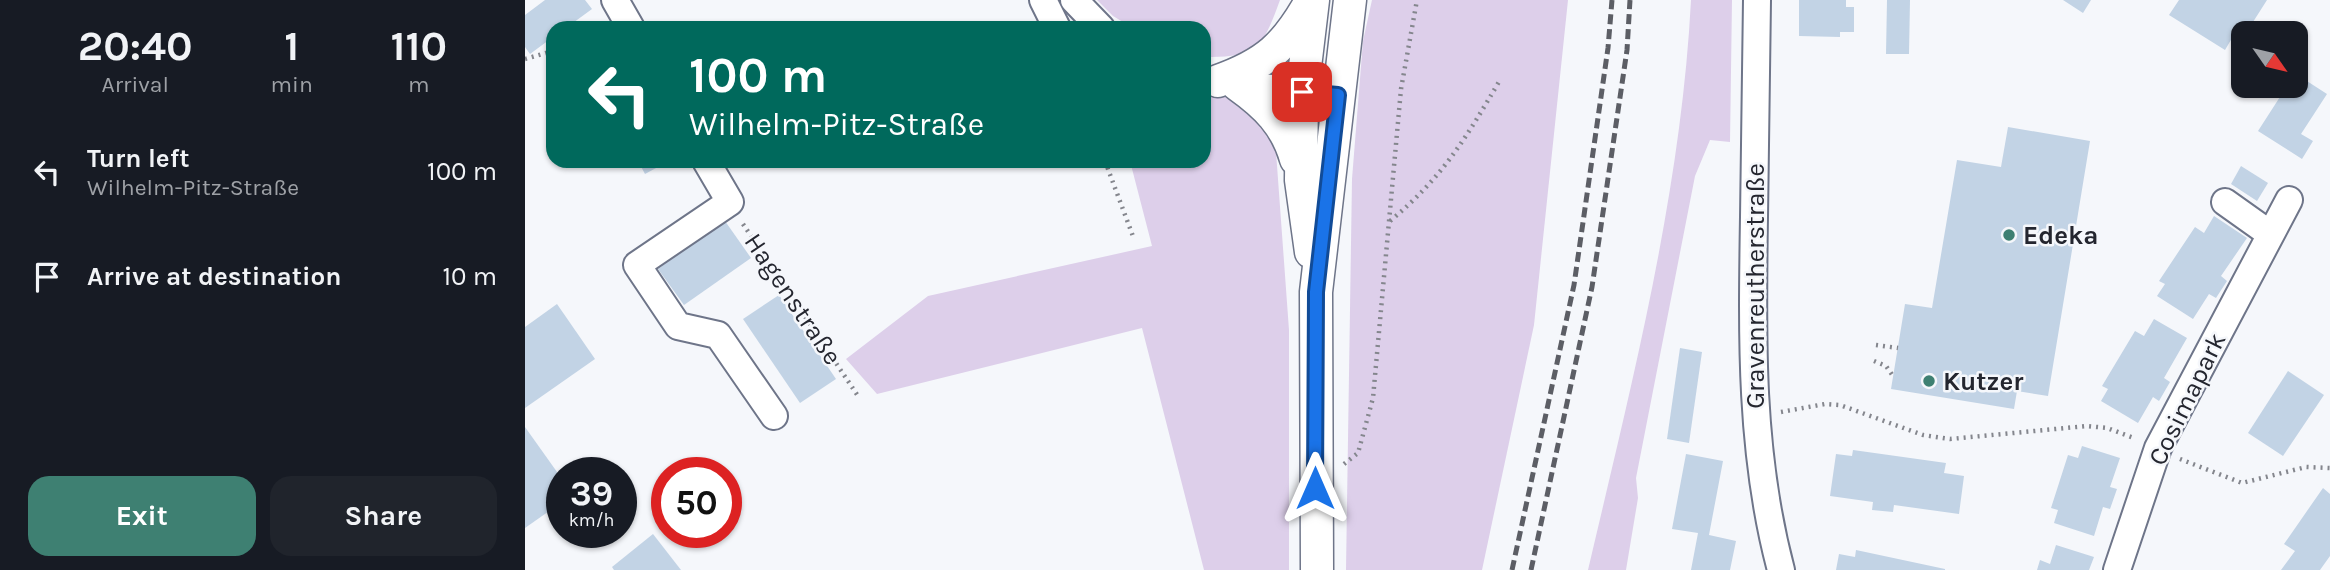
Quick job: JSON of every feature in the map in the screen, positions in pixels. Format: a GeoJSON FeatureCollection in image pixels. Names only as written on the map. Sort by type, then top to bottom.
{"type":"FeatureCollection","features":[{"type":"Feature","properties":{"kind":"main road"},"geometry":{"type":"LineString","coordinates":[[1220,81],[1253,68],[1279,47],[1312,0]]}},
{"type":"Feature","properties":{"kind":"main road"},"geometry":{"type":"LineString","coordinates":[[1301,180],[1302,92],[1312,0]]}},
{"type":"Feature","properties":{"kind":"main road"},"geometry":{"type":"LineString","coordinates":[[1317,570],[1316,292],[1350,0]]}},
{"type":"Feature","properties":{"kind":"main road"},"geometry":{"type":"LineString","coordinates":[[1220,81],[1266,105],[1280,122],[1292,146],[1301,180],[1316,292]]}},
{"type":"Feature","properties":{"kind":"street"},"geometry":{"type":"LineString","coordinates":[[615,0],[628,21]]}},
{"type":"Feature","properties":{"kind":"street"},"geometry":{"type":"LineString","coordinates":[[1044,0],[1054,21]]}},
{"type":"Feature","properties":{"kind":"street"},"geometry":{"type":"LineString","coordinates":[[1074,0],[1094,21]]}},
{"type":"Feature","properties":{"kind":"street","name":"Gravenreutherstraße"},"geometry":{"type":"LineString","coordinates":[[1757,0],[1752,310],[1754,415],[1765,503],[1781,570]]}},
{"type":"Feature","properties":{"kind":"street"},"geometry":{"type":"LineString","coordinates":[[1220,81],[1338,95]]}},
{"type":"Feature","properties":{"kind":"street"},"geometry":{"type":"LineString","coordinates":[[710,168],[730,202],[637,265],[678,326],[717,335],[774,416]]}},
{"type":"Feature","properties":{"kind":"street","name":"Cosimapark"},"geometry":{"type":"LineString","coordinates":[[2117,570],[2158,448],[2289,200]]}},
{"type":"Feature","properties":{"kind":"street"},"geometry":{"type":"LineString","coordinates":[[2225,202],[2270,234]]}},
{"type":"Feature","properties":{"kind":"path"},"geometry":{"type":"LineString","coordinates":[[1315,488],[1357,453],[1373,398],[1401,89],[1417,0]]}},
{"type":"Feature","properties":{"kind":"path"},"geometry":{"type":"LineString","coordinates":[[525,59],[546,53]]}},
{"type":"Feature","properties":{"kind":"path"},"geometry":{"type":"LineString","coordinates":[[1389,222],[1424,193],[1461,148],[1500,80]]}},
{"type":"Feature","properties":{"kind":"path"},"geometry":{"type":"LineString","coordinates":[[1108,168],[1134,239]]}},
{"type":"Feature","properties":{"kind":"path","name":"Hagenstraße"},"geometry":{"type":"LineString","coordinates":[[730,202],[858,396]]}},
{"type":"Feature","properties":{"kind":"path"},"geometry":{"type":"LineString","coordinates":[[1876,345],[1898,348]]}},
{"type":"Feature","properties":{"kind":"path"},"geometry":{"type":"LineString","coordinates":[[1874,361],[1886,366],[1893,376]]}},
{"type":"Feature","properties":{"kind":"path"},"geometry":{"type":"LineString","coordinates":[[1754,415],[1833,404],[1862,411],[1931,437],[1962,439],[2087,426],[2107,428],[2238,483],[2306,467],[2330,468]]}},
{"type":"Feature","properties":{"kind":"shaded area"},"geometry":{"type":"Polygon","coordinates":[[[1097,0],[1280,0],[1268,30],[1255,47],[1246,52],[1221,57],[1211,57],[1211,21],[1121,21],[1097,0]]]}},
{"type":"Feature","properties":{"kind":"shaded area"},"geometry":{"type":"Polygon","coordinates":[[[1372,0],[1568,0],[1534,325],[1482,570],[1346,570],[1352,179],[1363,41],[1372,0]]]}},
{"type":"Feature","properties":{"kind":"shaded area"},"geometry":{"type":"Polygon","coordinates":[[[1691,0],[1732,0],[1730,142],[1710,140],[1695,176],[1636,478],[1638,498],[1626,570],[1588,570],[1637,358],[1666,216],[1686,72],[1691,0]]]}},
{"type":"Feature","properties":{"kind":"shaded area"},"geometry":{"type":"Polygon","coordinates":[[[1211,93],[1226,96],[1275,138],[1289,330],[1289,570],[1204,570],[1142,328],[877,394],[846,359],[928,296],[1152,246],[1132,168],[1211,168],[1211,93]]]}},
{"type":"Feature","properties":{"kind":"building"},"geometry":{"type":"Polygon","coordinates":[[[545,0],[585,0],[592,9],[576,21],[546,21],[546,42],[530,54],[525,47],[525,15],[545,0]]]}},
{"type":"Feature","properties":{"kind":"building"},"geometry":{"type":"Polygon","coordinates":[[[1799,0],[1846,0],[1846,7],[1854,7],[1854,32],[1840,32],[1840,37],[1799,36],[1799,0]]]}},
{"type":"Feature","properties":{"kind":"building"},"geometry":{"type":"Polygon","coordinates":[[[1887,0],[1910,0],[1909,54],[1886,54],[1887,0]]]}},
{"type":"Feature","properties":{"kind":"building"},"geometry":{"type":"Polygon","coordinates":[[[2063,0],[2091,0],[2083,13],[2063,0]]]}},
{"type":"Feature","properties":{"kind":"building"},"geometry":{"type":"Polygon","coordinates":[[[2179,0],[2267,0],[2254,21],[2231,21],[2231,40],[2225,50],[2169,15],[2179,0]]]}},
{"type":"Feature","properties":{"kind":"building"},"geometry":{"type":"Polygon","coordinates":[[[2308,82],[2327,94],[2301,134],[2313,141],[2302,159],[2258,131],[2279,98],[2308,98],[2308,82]]]}},
{"type":"Feature","properties":{"kind":"building","name":"Edeka"},"geometry":{"type":"Polygon","coordinates":[[[2008,127],[2090,141],[2048,396],[2017,391],[2014,409],[1891,389],[1905,304],[1932,308],[1957,160],[2001,167],[2008,127]]]}},
{"type":"Feature","properties":{"kind":"building"},"geometry":{"type":"Polygon","coordinates":[[[2241,166],[2268,183],[2257,201],[2231,184],[2241,166]]]}},
{"type":"Feature","properties":{"kind":"building"},"geometry":{"type":"Polygon","coordinates":[[[642,168],[656,168],[645,174],[642,168]]]}},
{"type":"Feature","properties":{"kind":"building"},"geometry":{"type":"Polygon","coordinates":[[[2214,216],[2247,238],[2221,276],[2227,281],[2216,298],[2209,294],[2193,319],[2157,296],[2165,284],[2159,281],[2195,227],[2204,233],[2214,216]]]}},
{"type":"Feature","properties":{"kind":"building"},"geometry":{"type":"Polygon","coordinates":[[[725,221],[751,258],[684,305],[658,269],[725,221]]]}},
{"type":"Feature","properties":{"kind":"building"},"geometry":{"type":"Polygon","coordinates":[[[779,295],[836,379],[800,403],[743,319],[779,295]]]}},
{"type":"Feature","properties":{"kind":"building"},"geometry":{"type":"Polygon","coordinates":[[[557,304],[595,359],[525,408],[525,327],[557,304]]]}},
{"type":"Feature","properties":{"kind":"building"},"geometry":{"type":"Polygon","coordinates":[[[2154,319],[2187,338],[2164,378],[2170,382],[2159,401],[2153,397],[2138,423],[2101,401],[2108,389],[2102,386],[2135,331],[2144,336],[2154,319]]]}},
{"type":"Feature","properties":{"kind":"building"},"geometry":{"type":"Polygon","coordinates":[[[1680,348],[1702,352],[1689,443],[1667,439],[1680,348]]]}},
{"type":"Feature","properties":{"kind":"building"},"geometry":{"type":"Polygon","coordinates":[[[2288,371],[2324,395],[2283,456],[2248,433],[2288,371]]]}},
{"type":"Feature","properties":{"kind":"building"},"geometry":{"type":"Polygon","coordinates":[[[525,427],[546,457],[546,513],[525,528],[525,427]]]}},
{"type":"Feature","properties":{"kind":"building"},"geometry":{"type":"Polygon","coordinates":[[[2082,446],[2120,458],[2110,487],[2117,489],[2110,509],[2103,507],[2094,536],[2054,523],[2058,510],[2051,508],[2068,455],[2078,458],[2082,446]]]}},
{"type":"Feature","properties":{"kind":"building"},"geometry":{"type":"Polygon","coordinates":[[[1853,450],[1946,463],[1944,473],[1964,476],[1959,514],[1894,505],[1893,512],[1872,510],[1873,502],[1830,496],[1836,454],[1852,456],[1853,450]]]}},
{"type":"Feature","properties":{"kind":"building"},"geometry":{"type":"Polygon","coordinates":[[[1686,454],[1723,461],[1709,535],[1736,541],[1730,570],[1691,570],[1698,533],[1672,529],[1686,454]]]}},
{"type":"Feature","properties":{"kind":"building"},"geometry":{"type":"Polygon","coordinates":[[[2323,488],[2330,494],[2330,556],[2320,570],[2281,570],[2295,551],[2284,544],[2323,488]]]}},
{"type":"Feature","properties":{"kind":"building"},"geometry":{"type":"Polygon","coordinates":[[[651,536],[651,548],[664,548],[681,570],[614,570],[612,567],[651,536]]]}},
{"type":"Feature","properties":{"kind":"building"},"geometry":{"type":"Polygon","coordinates":[[[2056,545],[2094,557],[2089,570],[2037,570],[2040,560],[2050,564],[2056,545]]]}},
{"type":"Feature","properties":{"kind":"building"},"geometry":{"type":"Polygon","coordinates":[[[1856,550],[1945,570],[1836,570],[1839,554],[1855,557],[1856,550]]]}},
{"type":"Feature","properties":{"kind":"railway"},"geometry":{"type":"LineString","coordinates":[[1512,570],[1574,285],[1608,48],[1612,0]]}},
{"type":"Feature","properties":{"kind":"railway"},"geometry":{"type":"LineString","coordinates":[[1531,570],[1592,287],[1627,50],[1630,0]]}},
{"type":"Feature","properties":{"kind":"place","name":"Edeka"},"geometry":{"type":"Point","coordinates":[2009,235]}},
{"type":"Feature","properties":{"kind":"place","name":"Kutzer"},"geometry":{"type":"Point","coordinates":[1929,381]}},
{"type":"Feature","properties":{"kind":"route"},"geometry":{"type":"LineString","coordinates":[[1302,92],[1338,95],[1331,182],[1316,292],[1315,488]]}}]}
